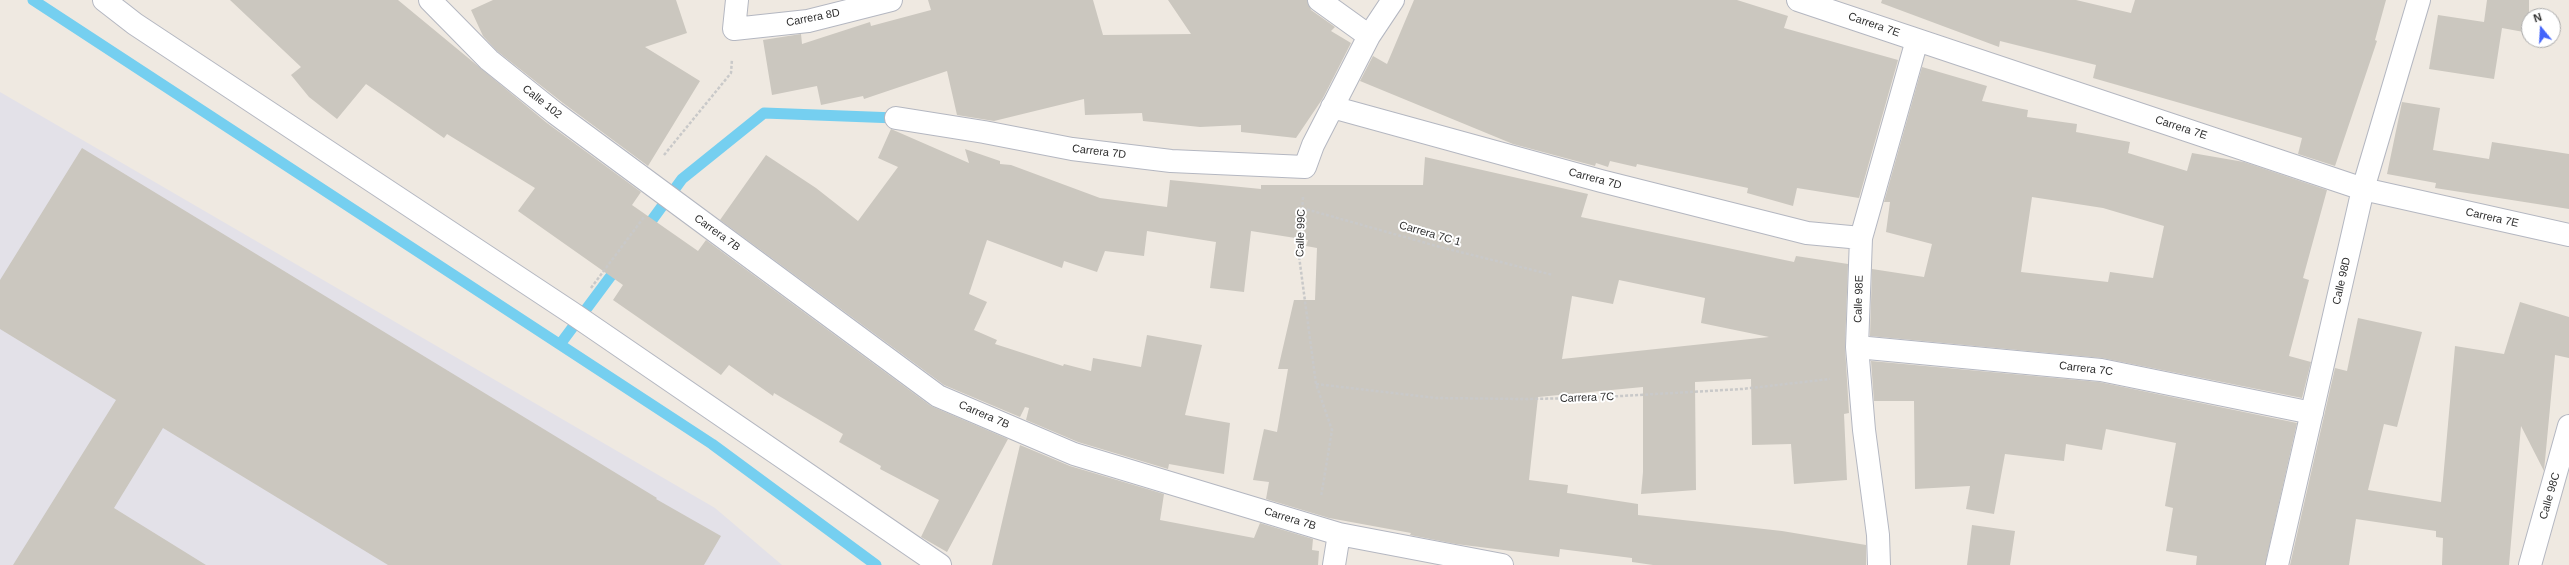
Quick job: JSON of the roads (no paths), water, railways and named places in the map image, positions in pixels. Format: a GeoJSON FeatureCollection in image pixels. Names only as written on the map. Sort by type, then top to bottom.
{"type":"FeatureCollection","features":[{"type":"Feature","properties":{"kind":"street"},"geometry":{"type":"LineString","coordinates":[[104,0],[135,24],[579,318],[940,565]]}},
{"type":"Feature","properties":{"kind":"street","name":"Carrera 8D"},"geometry":{"type":"LineString","coordinates":[[737,0],[734,29],[808,21],[891,0]]}},
{"type":"Feature","properties":{"kind":"street"},"geometry":{"type":"LineString","coordinates":[[1319,0],[1369,36]]}},
{"type":"Feature","properties":{"kind":"street"},"geometry":{"type":"LineString","coordinates":[[1332,107],[1369,36],[1393,0]]}},
{"type":"Feature","properties":{"kind":"street","name":"Carrera 7E"},"geometry":{"type":"LineString","coordinates":[[1798,0],[2362,189],[2569,236]]}},
{"type":"Feature","properties":{"kind":"street","name":"Calle 98D"},"geometry":{"type":"LineString","coordinates":[[2277,565],[2362,189],[2419,0]]}},
{"type":"Feature","properties":{"kind":"street","name":"Calle 102"},"geometry":{"type":"LineString","coordinates":[[436,2],[489,60],[555,113],[669,198]]}},
{"type":"Feature","properties":{"kind":"street","name":"Calle 98E"},"geometry":{"type":"LineString","coordinates":[[1879,565],[1878,536],[1857,348],[1861,238],[1918,40]]}},
{"type":"Feature","properties":{"kind":"street","name":"Carrera 7D"},"geometry":{"type":"LineString","coordinates":[[896,118],[1095,152],[1171,161],[1305,167],[1332,107],[1600,181],[1807,233],[1861,238]]}},
{"type":"Feature","properties":{"kind":"street","name":"Carrera 7B"},"geometry":{"type":"LineString","coordinates":[[669,198],[938,396],[1074,454],[1339,534],[1502,565]]}},
{"type":"Feature","properties":{"kind":"street","name":"Carrera 7C"},"geometry":{"type":"LineString","coordinates":[[1857,348],[2101,370],[2312,413]]}},
{"type":"Feature","properties":{"kind":"street","name":"Calle 98C"},"geometry":{"type":"LineString","coordinates":[[2530,565],[2569,426]]}},
{"type":"Feature","properties":{"kind":"street"},"geometry":{"type":"LineString","coordinates":[[1334,565],[1339,534]]}},
{"type":"Feature","properties":{"kind":"waterway"},"geometry":{"type":"LineString","coordinates":[[33,0],[712,444],[876,565]]}},
{"type":"Feature","properties":{"kind":"waterway"},"geometry":{"type":"LineString","coordinates":[[644,231],[682,179],[764,113],[896,118]]}},
{"type":"Feature","properties":{"kind":"waterway"},"geometry":{"type":"LineString","coordinates":[[561,343],[619,265]]}}]}
